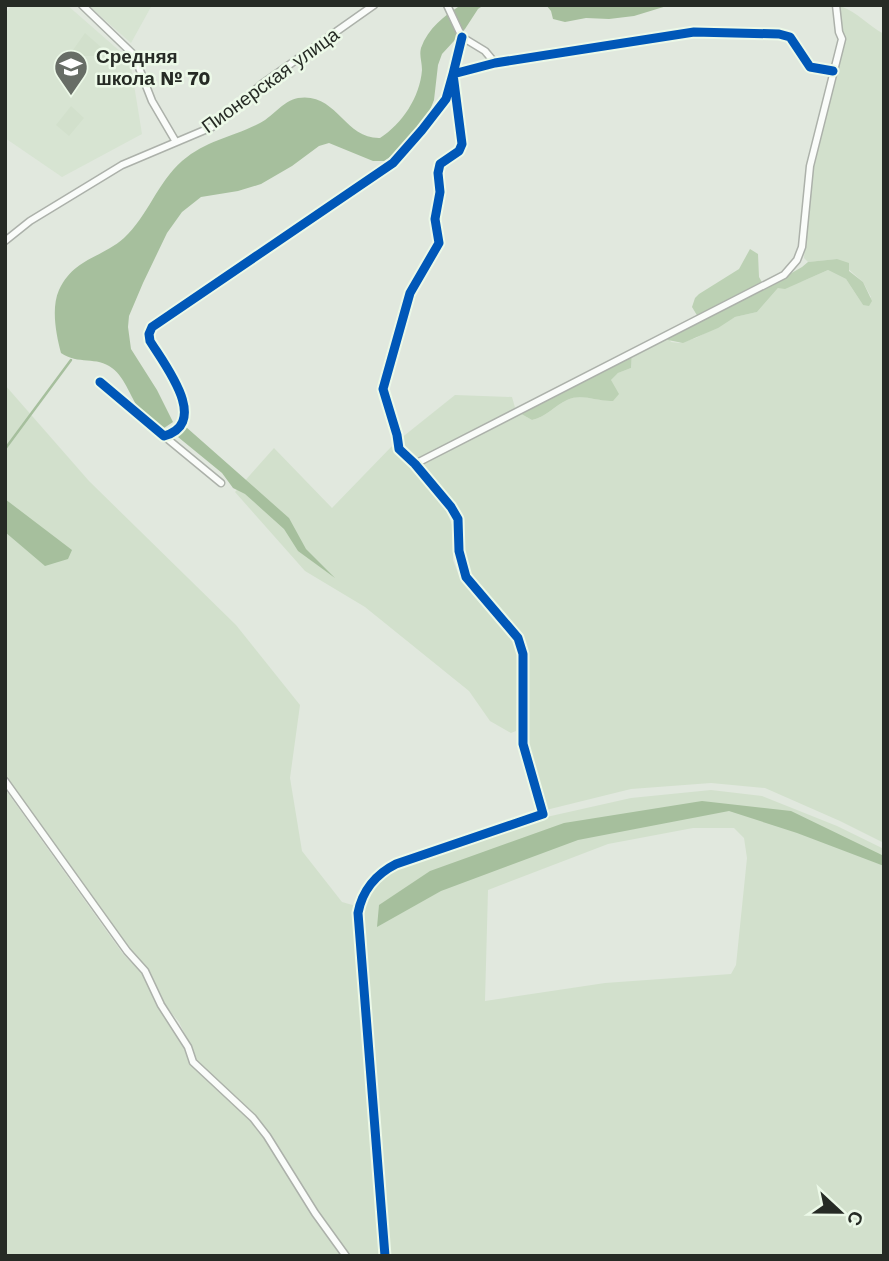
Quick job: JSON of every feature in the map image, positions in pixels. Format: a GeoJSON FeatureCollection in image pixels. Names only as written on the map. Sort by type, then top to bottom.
{"type":"FeatureCollection","features":[{"type":"Feature","properties":{"kind":"street"},"geometry":{"type":"LineString","coordinates":[[82,5],[134,55],[152,101],[176,142]]}},
{"type":"Feature","properties":{"kind":"street","name":"Пионерская улица"},"geometry":{"type":"LineString","coordinates":[[5,241],[30,221],[122,166],[212,127],[262,83],[374,5]]}},
{"type":"Feature","properties":{"kind":"street"},"geometry":{"type":"LineString","coordinates":[[447,5],[462,37],[485,51],[495,63]]}},
{"type":"Feature","properties":{"kind":"street"},"geometry":{"type":"LineString","coordinates":[[415,464],[784,275],[797,260],[802,247],[810,166],[842,39],[836,5]]}},
{"type":"Feature","properties":{"kind":"street"},"geometry":{"type":"LineString","coordinates":[[453,74],[495,63],[694,32],[779,34],[790,37],[810,67],[834,71]]}},
{"type":"Feature","properties":{"kind":"street"},"geometry":{"type":"LineString","coordinates":[[163,436],[173,433],[182,423],[185,410],[179,390],[150,341],[152,327],[393,163],[446,99],[462,37]]}},
{"type":"Feature","properties":{"kind":"street"},"geometry":{"type":"LineString","coordinates":[[385,1256],[359,905],[370,886],[386,869],[396,864],[543,814],[523,744],[523,654],[517,638],[466,576],[459,551],[458,519],[415,464],[399,449],[383,389],[410,293],[439,243],[435,219],[440,192],[440,164],[458,151],[461,144],[453,74]]}},
{"type":"Feature","properties":{"kind":"street"},"geometry":{"type":"LineString","coordinates":[[100,382],[221,483]]}},
{"type":"Feature","properties":{"kind":"street"},"geometry":{"type":"LineString","coordinates":[[5,781],[127,951],[145,971],[161,1005],[188,1047],[193,1062],[253,1118],[346,1256]]}},
{"type":"Feature","properties":{"kind":"shaded area","name":"Средняя школа № 70"},"geometry":{"type":"Polygon","coordinates":[[[12,5],[67,5],[130,60],[142,134],[62,177],[5,138],[5,14],[12,5]]]}},
{"type":"Feature","properties":{"kind":"shaded area"},"geometry":{"type":"Polygon","coordinates":[[[88,5],[152,5],[131,43],[88,5]]]}},
{"type":"Feature","properties":{"kind":"shaded area"},"geometry":{"type":"Polygon","coordinates":[[[461,5],[484,5],[442,54],[430,110],[418,131],[393,155],[384,161],[373,161],[329,143],[319,146],[261,184],[201,197],[182,212],[167,233],[129,316],[128,327],[131,349],[173,422],[164,428],[144,415],[121,377],[106,364],[74,359],[61,353],[55,305],[65,279],[80,265],[124,238],[182,161],[210,144],[263,121],[287,102],[298,98],[311,98],[322,102],[357,131],[380,138],[396,125],[414,100],[421,80],[421,48],[428,34],[443,18],[461,5]]]}},
{"type":"Feature","properties":{"kind":"shaded area"},"geometry":{"type":"Polygon","coordinates":[[[546,5],[670,5],[634,16],[586,18],[565,22],[553,19],[546,5]]]}},
{"type":"Feature","properties":{"kind":"shaded area"},"geometry":{"type":"Polygon","coordinates":[[[840,6],[884,34],[884,843],[765,788],[711,783],[631,789],[546,810],[526,744],[524,646],[465,575],[461,561],[461,538],[452,504],[400,439],[455,395],[512,397],[516,411],[532,420],[573,398],[613,401],[611,380],[618,373],[631,368],[632,353],[667,335],[671,342],[679,343],[696,338],[735,317],[757,312],[778,288],[828,270],[846,279],[863,305],[871,297],[863,282],[837,259],[808,262],[804,258],[810,173],[843,39],[838,27],[840,6]]]}},
{"type":"Feature","properties":{"kind":"shaded area"},"geometry":{"type":"Polygon","coordinates":[[[85,33],[101,47],[94,56],[76,56],[73,50],[85,33]]]}},
{"type":"Feature","properties":{"kind":"shaded area"},"geometry":{"type":"Polygon","coordinates":[[[71,106],[84,118],[69,136],[56,125],[71,106]]]}},
{"type":"Feature","properties":{"kind":"shaded area"},"geometry":{"type":"Polygon","coordinates":[[[750,249],[758,254],[759,277],[763,284],[771,285],[808,262],[837,259],[849,263],[849,271],[863,282],[872,301],[869,306],[863,305],[846,279],[828,270],[785,289],[778,288],[757,312],[735,317],[718,328],[683,343],[668,340],[667,335],[698,317],[692,307],[695,298],[739,269],[750,249]]]}},
{"type":"Feature","properties":{"kind":"shaded area"},"geometry":{"type":"Polygon","coordinates":[[[632,353],[631,368],[618,373],[611,380],[619,394],[613,401],[573,398],[532,420],[516,411],[632,353]]]}},
{"type":"Feature","properties":{"kind":"shaded area"},"geometry":{"type":"Polygon","coordinates":[[[5,385],[89,481],[236,625],[300,705],[290,778],[302,851],[342,902],[356,906],[356,952],[381,1256],[350,1256],[319,1214],[270,1136],[199,1065],[179,1022],[164,1004],[149,971],[128,947],[5,775],[5,385]]]}},
{"type":"Feature","properties":{"kind":"shaded area"},"geometry":{"type":"Polygon","coordinates":[[[186,427],[289,518],[306,549],[335,578],[298,551],[284,529],[245,494],[233,488],[222,473],[178,437],[186,427]]]}},
{"type":"Feature","properties":{"kind":"shaded area"},"geometry":{"type":"Polygon","coordinates":[[[393,445],[446,510],[453,527],[453,560],[459,576],[508,631],[517,649],[516,731],[511,733],[490,721],[469,691],[365,607],[305,571],[235,492],[274,448],[332,508],[393,445]]]}},
{"type":"Feature","properties":{"kind":"shaded area"},"geometry":{"type":"Polygon","coordinates":[[[5,499],[72,550],[68,559],[45,566],[5,532],[5,499]]]}},
{"type":"Feature","properties":{"kind":"shaded area"},"geometry":{"type":"Polygon","coordinates":[[[5,789],[123,954],[142,973],[191,1065],[251,1119],[344,1256],[5,1256],[5,789]]]}},
{"type":"Feature","properties":{"kind":"shaded area"},"geometry":{"type":"Polygon","coordinates":[[[711,790],[762,796],[837,826],[884,849],[884,1256],[388,1256],[361,921],[368,897],[377,884],[397,867],[542,818],[631,798],[711,790]],[[693,828],[608,844],[488,890],[485,1001],[605,983],[731,974],[736,965],[747,858],[744,838],[734,828],[693,828]]]}},
{"type":"Feature","properties":{"kind":"shaded area"},"geometry":{"type":"Polygon","coordinates":[[[702,801],[791,811],[884,856],[884,866],[729,811],[578,840],[441,891],[377,927],[379,905],[430,871],[564,823],[702,801]]]}},
{"type":"Feature","properties":{"kind":"waterway"},"geometry":{"type":"LineString","coordinates":[[5,449],[71,360]]}},
{"type":"Feature","properties":{"kind":"cycle path"},"geometry":{"type":"LineString","coordinates":[[100,382],[164,436],[177,429],[184,419],[184,406],[173,378],[150,341],[152,327],[393,163],[446,99],[453,74],[495,63],[694,32],[779,34],[790,37],[810,67],[833,71]]}},
{"type":"Feature","properties":{"kind":"cycle path"},"geometry":{"type":"LineString","coordinates":[[385,1256],[358,913],[360,905],[371,884],[396,864],[543,814],[523,744],[523,654],[518,638],[466,577],[459,551],[458,519],[415,464],[399,449],[383,389],[410,293],[439,243],[435,219],[440,192],[440,164],[459,151],[462,144],[453,74],[462,37]]}},
{"type":"Feature","properties":{"kind":"place","name":"Средняя школа № 70"},"geometry":{"type":"Point","coordinates":[71,97]}}]}
